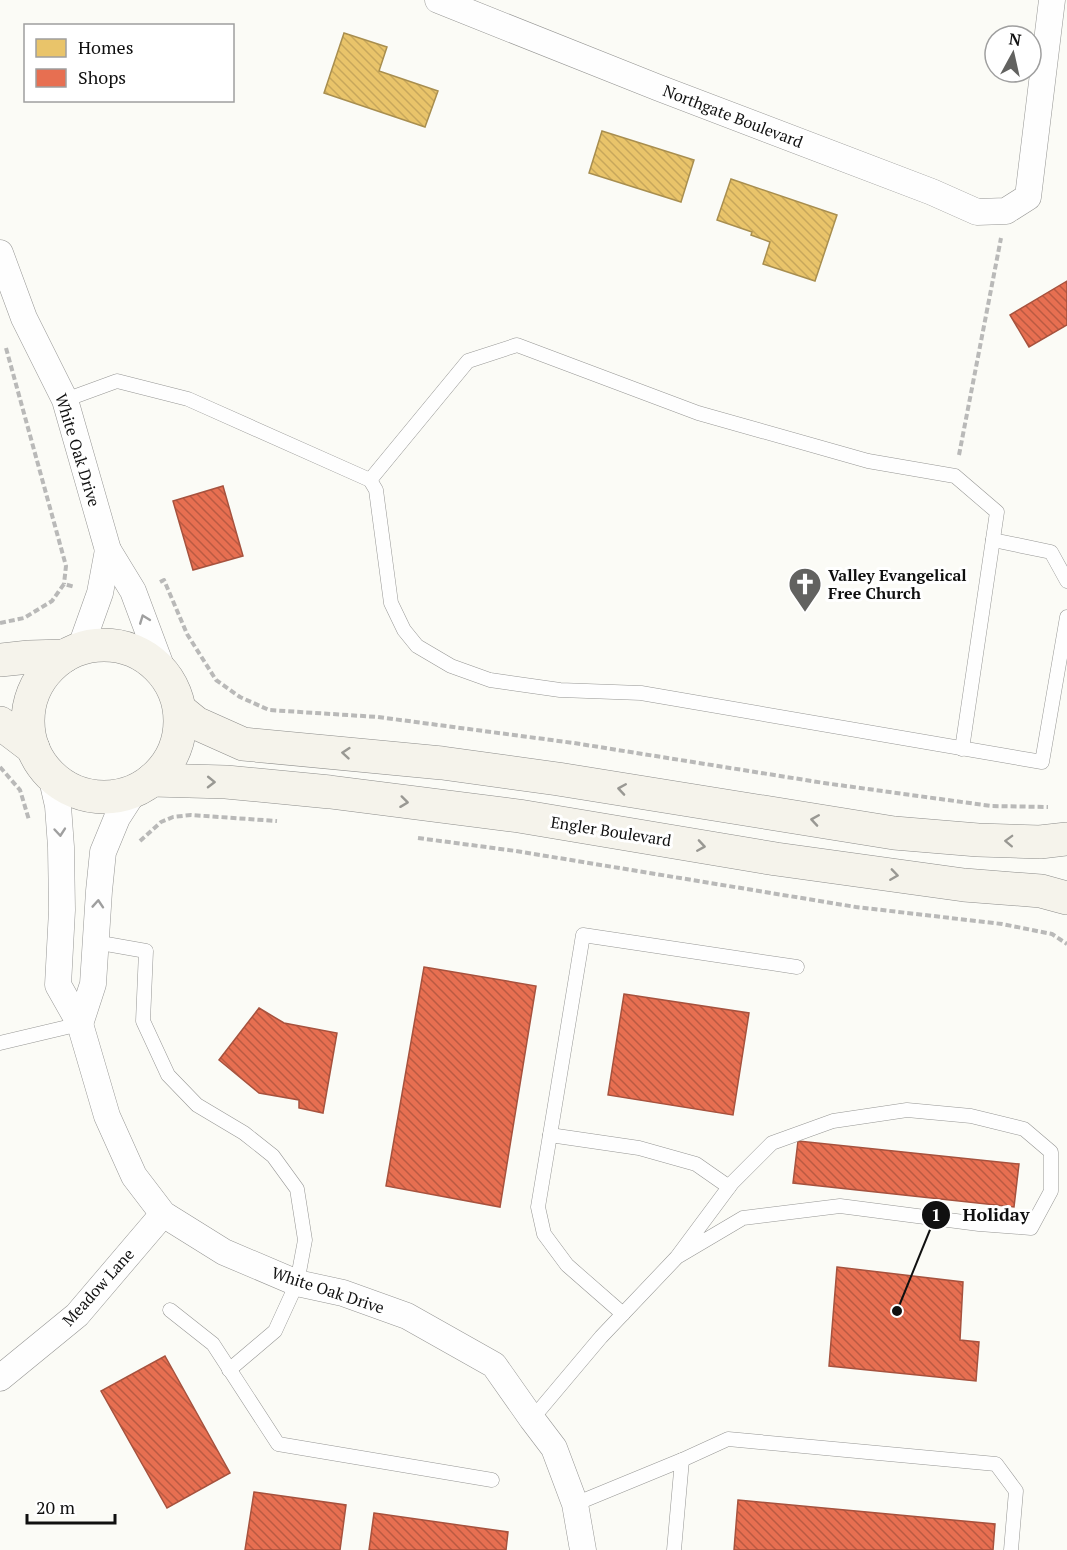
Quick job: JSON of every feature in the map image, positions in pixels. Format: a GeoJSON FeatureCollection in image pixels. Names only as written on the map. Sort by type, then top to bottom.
{"type":"FeatureCollection","features":[{"type":"Feature","properties":{"kind":"main road"},"geometry":{"type":"LineString","coordinates":[[0,660],[72,653],[98,645],[116,646],[133,651],[150,660],[164,674],[174,691],[180,710],[180,730],[175,749],[165,766],[144,785],[116,796],[96,796],[77,792],[63,785],[42,761],[0,723]]}},
{"type":"Feature","properties":{"kind":"main road"},"geometry":{"type":"LineString","coordinates":[[42,761],[29,733],[28,715],[32,698],[39,681],[50,667],[72,653]]}},
{"type":"Feature","properties":{"kind":"main road"},"geometry":{"type":"LineString","coordinates":[[180,710],[196,723],[243,744],[442,763],[894,833],[978,840],[1040,842],[1067,839]]}},
{"type":"Feature","properties":{"kind":"main road","name":"Engler Boulevard"},"geometry":{"type":"LineString","coordinates":[[144,785],[237,783],[330,792],[519,816],[776,859],[964,885],[1041,891],[1067,898]]}},
{"type":"Feature","properties":{"kind":"street","name":"Northgate Boulevard"},"geometry":{"type":"LineString","coordinates":[[438,0],[476,7],[659,88],[932,192],[976,212],[1006,211]]}},
{"type":"Feature","properties":{"kind":"street"},"geometry":{"type":"LineString","coordinates":[[1006,211],[1028,197],[1052,0]]}},
{"type":"Feature","properties":{"kind":"street","name":"White Oak Drive"},"geometry":{"type":"LineString","coordinates":[[0,253],[24,318],[65,400],[108,550],[133,591],[164,674]]}},
{"type":"Feature","properties":{"kind":"street","name":"White Oak Drive"},"geometry":{"type":"LineString","coordinates":[[72,653],[100,593],[108,550]]}},
{"type":"Feature","properties":{"kind":"street","name":"White Oak Drive"},"geometry":{"type":"LineString","coordinates":[[42,761],[58,806],[61,847],[62,910],[58,985],[80,1024],[107,1116],[134,1176],[163,1214],[224,1252],[297,1283],[342,1293],[407,1316],[494,1365],[554,1448],[575,1504],[583,1550]]}},
{"type":"Feature","properties":{"kind":"street"},"geometry":{"type":"LineString","coordinates":[[80,1024],[93,984],[103,852],[117,818],[144,785]]}},
{"type":"Feature","properties":{"kind":"street","name":"Meadow Lane"},"geometry":{"type":"LineString","coordinates":[[0,1378],[77,1315],[163,1214]]}},
{"type":"Feature","properties":{"kind":"lane"},"geometry":{"type":"LineString","coordinates":[[370,480],[468,361],[517,345],[698,412],[868,461],[955,476],[997,512],[962,748]]}},
{"type":"Feature","properties":{"kind":"lane"},"geometry":{"type":"LineString","coordinates":[[65,400],[117,381],[188,399],[370,480],[376,490],[392,603],[404,630],[417,646],[451,666],[490,680],[560,690],[641,693],[1042,762],[1067,617]]}},
{"type":"Feature","properties":{"kind":"lane"},"geometry":{"type":"LineString","coordinates":[[993,540],[1051,552],[1067,581]]}},
{"type":"Feature","properties":{"kind":"lane"},"geometry":{"type":"LineString","coordinates":[[623,1314],[567,1265],[544,1234],[537,1207],[582,935],[798,967]]}},
{"type":"Feature","properties":{"kind":"lane"},"geometry":{"type":"LineString","coordinates":[[95,942],[146,951],[143,1021],[168,1075],[197,1105],[244,1133],[273,1156],[297,1189],[305,1240],[297,1283],[275,1331],[230,1370]]}},
{"type":"Feature","properties":{"kind":"lane"},"geometry":{"type":"LineString","coordinates":[[0,1043],[80,1024]]}},
{"type":"Feature","properties":{"kind":"lane"},"geometry":{"type":"LineString","coordinates":[[532,1419],[601,1337],[676,1257],[729,1187],[772,1143],[833,1121],[908,1110],[970,1116],[1024,1129],[1051,1152],[1051,1191],[1031,1228],[979,1224],[840,1206],[743,1218],[676,1257]]}},
{"type":"Feature","properties":{"kind":"lane"},"geometry":{"type":"LineString","coordinates":[[550,1135],[639,1148],[696,1164],[729,1187]]}},
{"type":"Feature","properties":{"kind":"lane"},"geometry":{"type":"LineString","coordinates":[[170,1310],[213,1344],[278,1444],[492,1480]]}},
{"type":"Feature","properties":{"kind":"lane"},"geometry":{"type":"LineString","coordinates":[[575,1504],[728,1439],[996,1464],[1016,1491],[1011,1550]]}},
{"type":"Feature","properties":{"kind":"lane"},"geometry":{"type":"LineString","coordinates":[[674,1550],[682,1460]]}},
{"type":"Feature","properties":{"kind":"path"},"geometry":{"type":"LineString","coordinates":[[955,476],[1006,211]]}},
{"type":"Feature","properties":{"kind":"path"},"geometry":{"type":"LineString","coordinates":[[0,623],[24,618],[52,601],[64,584],[66,566],[3,338]]}},
{"type":"Feature","properties":{"kind":"path"},"geometry":{"type":"LineString","coordinates":[[133,591],[164,580],[187,634],[216,680],[240,697],[269,710],[378,717],[551,740],[824,783],[991,806],[1054,807]]}},
{"type":"Feature","properties":{"kind":"path"},"geometry":{"type":"LineString","coordinates":[[64,584],[100,593]]}},
{"type":"Feature","properties":{"kind":"path"},"geometry":{"type":"LineString","coordinates":[[0,767],[20,790],[30,822]]}},
{"type":"Feature","properties":{"kind":"path"},"geometry":{"type":"LineString","coordinates":[[103,852],[128,862],[140,840],[161,822],[173,817],[190,815],[283,822]]}},
{"type":"Feature","properties":{"kind":"path"},"geometry":{"type":"LineString","coordinates":[[414,837],[528,853],[856,907],[1002,924],[1052,934],[1067,944]]}},
{"type":"Feature","properties":{"kind":"path"},"geometry":{"type":"LineString","coordinates":[[1060,939],[1064,934]]}},
{"type":"Feature","properties":{"kind":"building: Homes"},"geometry":{"type":"Polygon","coordinates":[[[344,33],[387,47],[379,71],[438,91],[425,127],[324,93],[344,33]]]}},
{"type":"Feature","properties":{"kind":"building: Homes"},"geometry":{"type":"Polygon","coordinates":[[[602,131],[694,160],[681,202],[589,173],[602,131]]]}},
{"type":"Feature","properties":{"kind":"building: Homes"},"geometry":{"type":"Polygon","coordinates":[[[731,179],[837,215],[815,281],[763,264],[770,242],[751,235],[752,232],[717,220],[731,179]]]}},
{"type":"Feature","properties":{"kind":"building: Shops"},"geometry":{"type":"Polygon","coordinates":[[[1067,281],[1067,325],[1029,347],[1010,315],[1067,281]]]}},
{"type":"Feature","properties":{"kind":"building: Shops"},"geometry":{"type":"Polygon","coordinates":[[[223,486],[243,556],[193,570],[173,501],[223,486]]]}},
{"type":"Feature","properties":{"kind":"building: Shops"},"geometry":{"type":"Polygon","coordinates":[[[424,967],[536,986],[500,1207],[386,1186],[424,967]]]}},
{"type":"Feature","properties":{"kind":"building: Shops"},"geometry":{"type":"Polygon","coordinates":[[[624,994],[749,1013],[733,1115],[608,1095],[624,994]]]}},
{"type":"Feature","properties":{"kind":"building: Shops"},"geometry":{"type":"Polygon","coordinates":[[[259,1008],[284,1023],[337,1033],[323,1113],[299,1108],[299,1100],[259,1093],[219,1060],[259,1008]]]}},
{"type":"Feature","properties":{"kind":"building: Shops"},"geometry":{"type":"Polygon","coordinates":[[[798,1141],[1019,1164],[1014,1207],[793,1183],[798,1141]]]}},
{"type":"Feature","properties":{"kind":"building: Shops"},"geometry":{"type":"Polygon","coordinates":[[[837,1267],[963,1282],[960,1340],[979,1342],[976,1381],[829,1366],[837,1267]]]}},
{"type":"Feature","properties":{"kind":"building: Shops"},"geometry":{"type":"Polygon","coordinates":[[[165,1356],[230,1473],[167,1508],[101,1391],[165,1356]]]}},
{"type":"Feature","properties":{"kind":"building: Shops"},"geometry":{"type":"Polygon","coordinates":[[[254,1492],[346,1505],[340,1550],[245,1550],[254,1492]]]}},
{"type":"Feature","properties":{"kind":"building: Shops"},"geometry":{"type":"Polygon","coordinates":[[[738,1500],[995,1524],[993,1550],[734,1550],[738,1500]]]}},
{"type":"Feature","properties":{"kind":"building: Shops"},"geometry":{"type":"Polygon","coordinates":[[[374,1513],[508,1532],[506,1550],[369,1550],[374,1513]]]}},
{"type":"Feature","properties":{"kind":"place","name":"Valley Evangelical Free Church"},"geometry":{"type":"Point","coordinates":[805,613]}},
{"type":"Feature","properties":{"kind":"place","name":"Holiday"},"geometry":{"type":"Point","coordinates":[897,1311]}}]}
